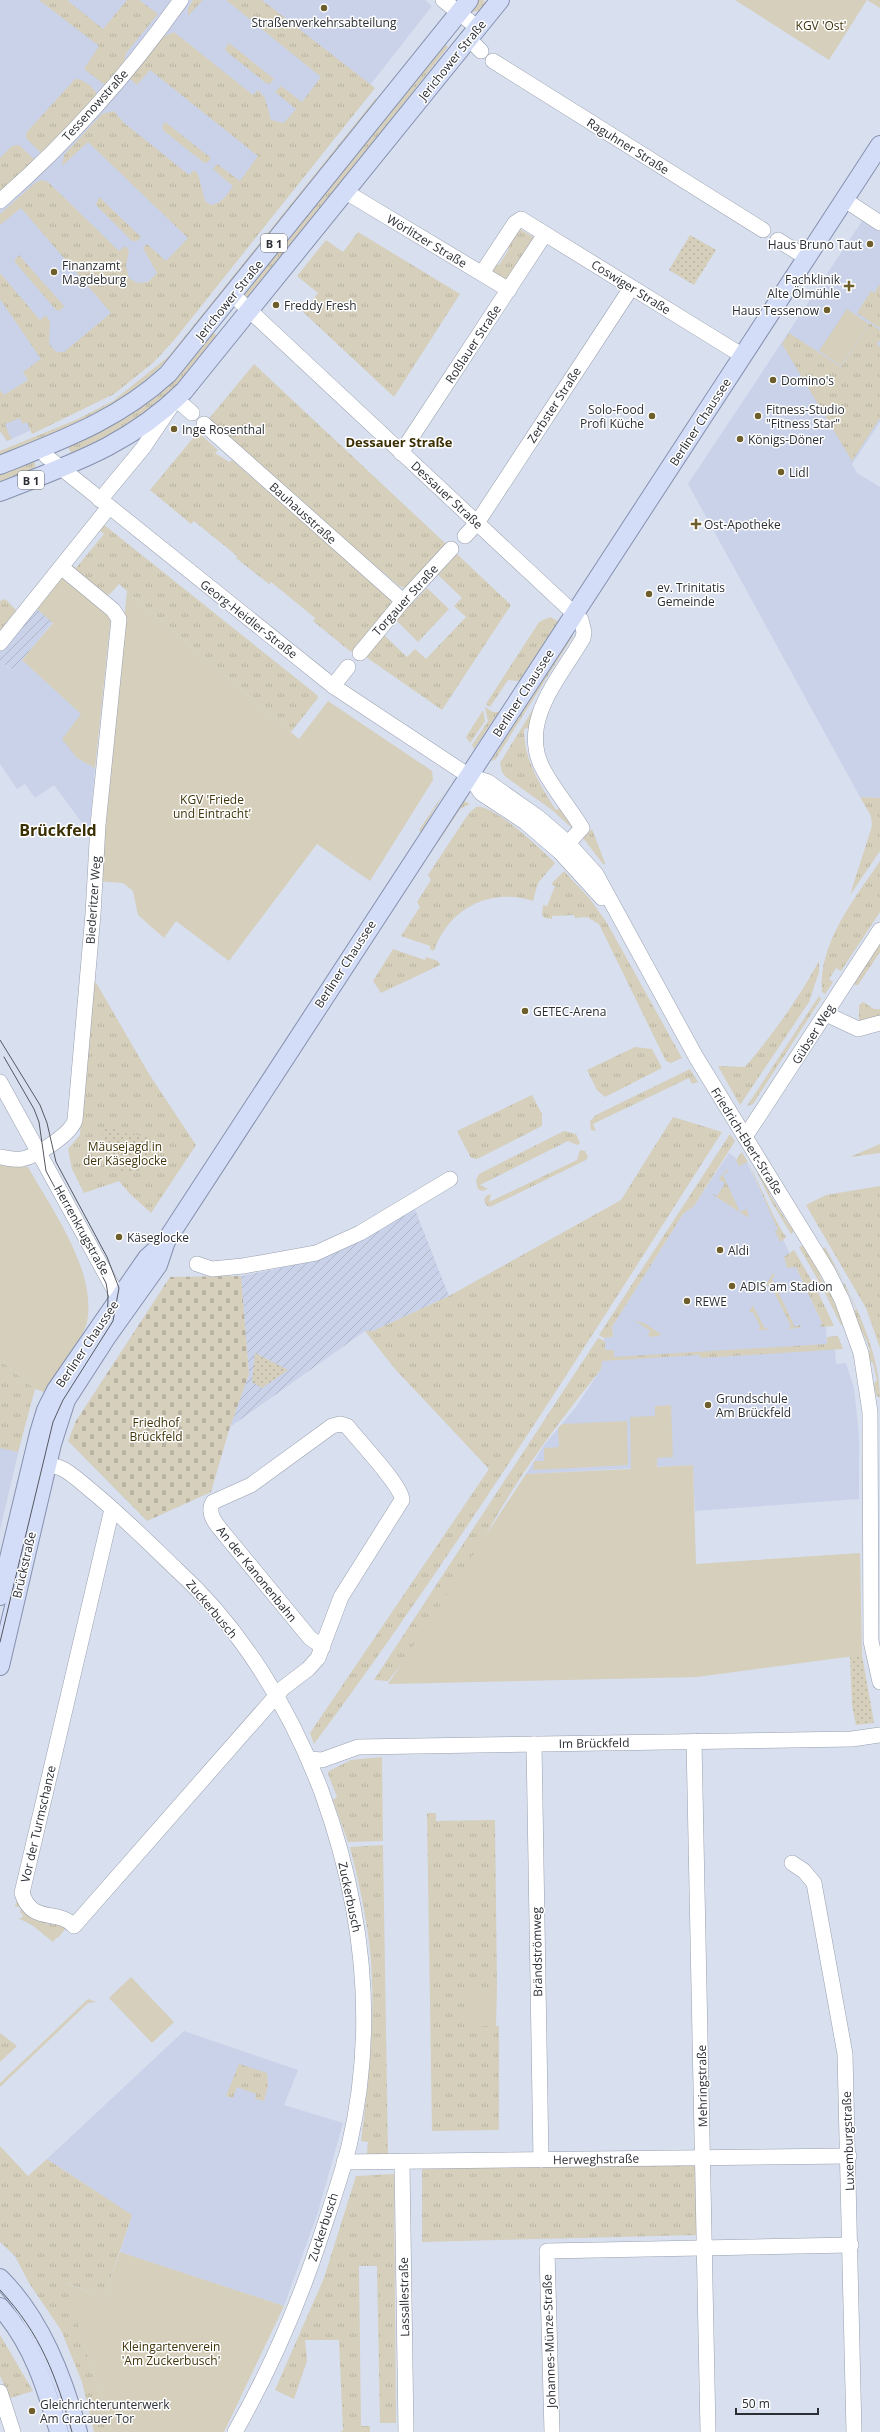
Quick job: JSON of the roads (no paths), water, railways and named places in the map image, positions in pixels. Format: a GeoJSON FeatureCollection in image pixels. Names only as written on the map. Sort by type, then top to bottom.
{"type":"FeatureCollection","features":[{"type":"Feature","properties":{"kind":"main road","name":"Jerichower Straße"},"geometry":{"type":"LineString","coordinates":[[0,492],[62,467],[126,438],[155,418],[176,399],[199,375],[346,192],[476,39],[500,0]]}},
{"type":"Feature","properties":{"kind":"main road","name":"Jerichower Straße"},"geometry":{"type":"LineString","coordinates":[[0,465],[98,424],[144,394],[183,357],[464,6]]}},
{"type":"Feature","properties":{"kind":"main road","name":"Berliner Chaussee"},"geometry":{"type":"LineString","coordinates":[[40,1463],[64,1405],[123,1303],[147,1258],[166,1241],[880,145]]}},
{"type":"Feature","properties":{"kind":"main road","name":"Brückstraße"},"geometry":{"type":"LineString","coordinates":[[0,1596],[40,1463]]}},
{"type":"Feature","properties":{"kind":"main road","name":"Brückstraße"},"geometry":{"type":"LineString","coordinates":[[0,1666],[40,1463]]}},
{"type":"Feature","properties":{"kind":"main road"},"geometry":{"type":"LineString","coordinates":[[0,2278],[24,2309],[45,2343],[62,2382],[78,2432]]}},
{"type":"Feature","properties":{"kind":"main road"},"geometry":{"type":"LineString","coordinates":[[0,2306],[24,2339],[39,2367],[59,2432]]}},
{"type":"Feature","properties":{"kind":"street","name":"Tessenowstraße"},"geometry":{"type":"LineString","coordinates":[[0,201],[43,162],[94,108],[137,57],[181,0]]}},
{"type":"Feature","properties":{"kind":"street"},"geometry":{"type":"LineString","coordinates":[[443,0],[464,6],[476,39]]}},
{"type":"Feature","properties":{"kind":"street","name":"Raguhner Straße"},"geometry":{"type":"LineString","coordinates":[[493,61],[763,230]]}},
{"type":"Feature","properties":{"kind":"street","name":"Wörlitzer Straße"},"geometry":{"type":"LineString","coordinates":[[346,192],[508,290]]}},
{"type":"Feature","properties":{"kind":"street"},"geometry":{"type":"LineString","coordinates":[[844,200],[880,223]]}},
{"type":"Feature","properties":{"kind":"street","name":"Coswiger Straße"},"geometry":{"type":"LineString","coordinates":[[482,273],[519,219],[743,356]]}},
{"type":"Feature","properties":{"kind":"street","name":"Roßlauer Straße"},"geometry":{"type":"LineString","coordinates":[[401,453],[545,234]]}},
{"type":"Feature","properties":{"kind":"street"},"geometry":{"type":"LineString","coordinates":[[778,240],[807,258]]}},
{"type":"Feature","properties":{"kind":"street","name":"Zerbster Straße"},"geometry":{"type":"LineString","coordinates":[[477,523],[631,288]]}},
{"type":"Feature","properties":{"kind":"street","name":"Dessauer Straße"},"geometry":{"type":"LineString","coordinates":[[233,295],[574,614]]}},
{"type":"Feature","properties":{"kind":"street"},"geometry":{"type":"LineString","coordinates":[[176,399],[192,413]]}},
{"type":"Feature","properties":{"kind":"street","name":"Jerichower Straße"},"geometry":{"type":"LineString","coordinates":[[105,504],[176,399]]}},
{"type":"Feature","properties":{"kind":"street","name":"Bauhausstraße"},"geometry":{"type":"LineString","coordinates":[[204,424],[403,601]]}},
{"type":"Feature","properties":{"kind":"street","name":"Georg-Heidler-Straße"},"geometry":{"type":"LineString","coordinates":[[42,448],[46,456],[62,467],[105,504],[333,686],[468,776]]}},
{"type":"Feature","properties":{"kind":"street"},"geometry":{"type":"LineString","coordinates":[[0,643],[61,567],[105,504]]}},
{"type":"Feature","properties":{"kind":"street"},"geometry":{"type":"LineString","coordinates":[[465,536],[477,523]]}},
{"type":"Feature","properties":{"kind":"street","name":"Torgauer Straße"},"geometry":{"type":"LineString","coordinates":[[360,653],[403,601],[451,549]]}},
{"type":"Feature","properties":{"kind":"street","name":"Biederitzer Weg"},"geometry":{"type":"LineString","coordinates":[[38,1151],[63,1136],[72,1128],[75,1120],[93,914],[99,814],[119,619],[113,610],[61,567]]}},
{"type":"Feature","properties":{"kind":"street"},"geometry":{"type":"LineString","coordinates":[[564,848],[582,828],[543,769],[535,750],[534,738],[540,712],[583,638],[583,624],[574,614]]}},
{"type":"Feature","properties":{"kind":"street"},"geometry":{"type":"LineString","coordinates":[[333,686],[348,667]]}},
{"type":"Feature","properties":{"kind":"street","name":"Friedrich-Ebert-Straße"},"geometry":{"type":"LineString","coordinates":[[468,776],[482,793],[564,848],[601,881],[618,917],[696,1057],[828,1272],[849,1315],[865,1368],[874,1389],[880,1426]]}},
{"type":"Feature","properties":{"kind":"street","name":"Gübser Weg"},"geometry":{"type":"LineString","coordinates":[[745,1137],[880,930]]}},
{"type":"Feature","properties":{"kind":"street"},"geometry":{"type":"LineString","coordinates":[[826,1014],[858,1029],[880,1023]]}},
{"type":"Feature","properties":{"kind":"street","name":"Herrenkrugstraße"},"geometry":{"type":"LineString","coordinates":[[0,1082],[123,1303]]}},
{"type":"Feature","properties":{"kind":"street"},"geometry":{"type":"LineString","coordinates":[[0,1157],[23,1159],[38,1151]]}},
{"type":"Feature","properties":{"kind":"street"},"geometry":{"type":"LineString","coordinates":[[197,1264],[212,1269],[243,1266],[316,1252],[360,1233],[450,1180]]}},
{"type":"Feature","properties":{"kind":"street","name":"Friedrich-Ebert-Straße"},"geometry":{"type":"LineString","coordinates":[[865,1368],[871,1435],[871,1641],[880,1682]]}},
{"type":"Feature","properties":{"kind":"street","name":"An der Kanonenbahn"},"geometry":{"type":"LineString","coordinates":[[276,1696],[315,1662],[323,1647],[341,1597],[402,1500],[401,1493],[347,1426],[340,1424],[332,1426],[251,1485],[213,1502],[210,1509],[212,1517],[230,1541],[310,1638],[323,1647]]}},
{"type":"Feature","properties":{"kind":"street","name":"Zuckerbusch"},"geometry":{"type":"LineString","coordinates":[[40,1463],[66,1471],[112,1508],[207,1599],[246,1649],[276,1696],[309,1759],[330,1817],[350,1888],[362,1959],[364,2010],[361,2068],[352,2129],[344,2162],[303,2288],[254,2396],[235,2432]]}},
{"type":"Feature","properties":{"kind":"street","name":"Vor der Turmschanze"},"geometry":{"type":"LineString","coordinates":[[112,1508],[22,1893],[30,1908],[40,1914],[69,1920],[74,1926],[276,1696]]}},
{"type":"Feature","properties":{"kind":"street","name":"Im Brückfeld"},"geometry":{"type":"LineString","coordinates":[[309,1759],[322,1760],[358,1747],[694,1740],[852,1739],[880,1735]]}},
{"type":"Feature","properties":{"kind":"street","name":"Mehringstraße"},"geometry":{"type":"LineString","coordinates":[[694,1740],[704,2158],[708,2432]]}},
{"type":"Feature","properties":{"kind":"street","name":"Brändströmweg"},"geometry":{"type":"LineString","coordinates":[[534,1744],[541,2160]]}},
{"type":"Feature","properties":{"kind":"street","name":"Luxemburgstraße"},"geometry":{"type":"LineString","coordinates":[[792,1863],[804,1871],[814,1883],[845,2054],[849,2156],[854,2432]]}},
{"type":"Feature","properties":{"kind":"street","name":"Herweghstraße"},"geometry":{"type":"LineString","coordinates":[[344,2162],[402,2163],[849,2156]]}},
{"type":"Feature","properties":{"kind":"street","name":"Lassallestraße"},"geometry":{"type":"LineString","coordinates":[[402,2163],[406,2432]]}},
{"type":"Feature","properties":{"kind":"street"},"geometry":{"type":"LineString","coordinates":[[705,2247],[850,2245]]}},
{"type":"Feature","properties":{"kind":"street","name":"Johannes-Münze-Straße"},"geometry":{"type":"LineString","coordinates":[[552,2432],[547,2251],[705,2247]]}},
{"type":"Feature","properties":{"kind":"street"},"geometry":{"type":"LineString","coordinates":[[0,2392],[13,2432]]}},
{"type":"Feature","properties":{"kind":"tram line"},"geometry":{"type":"LineString","coordinates":[[0,1040],[40,1105],[47,1123],[56,1162],[107,1257],[119,1288],[113,1321],[63,1400],[53,1422],[0,1642]]}},
{"type":"Feature","properties":{"kind":"tram line"},"geometry":{"type":"LineString","coordinates":[[4,1057],[34,1109],[39,1122],[46,1171],[106,1283],[108,1296],[107,1310],[99,1335]]}},
{"type":"Feature","properties":{"kind":"tram line"},"geometry":{"type":"LineString","coordinates":[[0,2290],[14,2306],[37,2340],[60,2392],[72,2432]]}},
{"type":"Feature","properties":{"kind":"place","name":"Straßenverkehrsabteilung"},"geometry":{"type":"Point","coordinates":[324,8]}},
{"type":"Feature","properties":{"kind":"place","name":"Haus Bruno Taut"},"geometry":{"type":"Point","coordinates":[870,244]}},
{"type":"Feature","properties":{"kind":"place","name":"Finanzamt Magdeburg"},"geometry":{"type":"Point","coordinates":[54,272]}},
{"type":"Feature","properties":{"kind":"place","name":"Fachklinik Alte Ölmühle"},"geometry":{"type":"Point","coordinates":[849,286]}},
{"type":"Feature","properties":{"kind":"place","name":"Freddy Fresh"},"geometry":{"type":"Point","coordinates":[276,305]}},
{"type":"Feature","properties":{"kind":"place","name":"Haus Tessenow"},"geometry":{"type":"Point","coordinates":[827,310]}},
{"type":"Feature","properties":{"kind":"place","name":"Domino's"},"geometry":{"type":"Point","coordinates":[773,380]}},
{"type":"Feature","properties":{"kind":"place","name":"Solo-Food Profi Küche"},"geometry":{"type":"Point","coordinates":[652,416]}},
{"type":"Feature","properties":{"kind":"place","name":"Fitness-Studio \"Fitness Star\""},"geometry":{"type":"Point","coordinates":[758,416]}},
{"type":"Feature","properties":{"kind":"place","name":"Inge Rosenthal"},"geometry":{"type":"Point","coordinates":[174,429]}},
{"type":"Feature","properties":{"kind":"place","name":"Königs-Döner"},"geometry":{"type":"Point","coordinates":[740,439]}},
{"type":"Feature","properties":{"kind":"place","name":"Lidl"},"geometry":{"type":"Point","coordinates":[781,472]}},
{"type":"Feature","properties":{"kind":"place","name":"Ost-Apotheke"},"geometry":{"type":"Point","coordinates":[696,524]}},
{"type":"Feature","properties":{"kind":"place","name":"ev. Trinitatis Gemeinde"},"geometry":{"type":"Point","coordinates":[649,594]}},
{"type":"Feature","properties":{"kind":"place","name":"GETEC-Arena"},"geometry":{"type":"Point","coordinates":[525,1011]}},
{"type":"Feature","properties":{"kind":"place","name":"Käseglocke"},"geometry":{"type":"Point","coordinates":[119,1237]}},
{"type":"Feature","properties":{"kind":"place","name":"Aldi"},"geometry":{"type":"Point","coordinates":[720,1250]}},
{"type":"Feature","properties":{"kind":"place","name":"ADIS am Stadion"},"geometry":{"type":"Point","coordinates":[732,1286]}},
{"type":"Feature","properties":{"kind":"place","name":"REWE"},"geometry":{"type":"Point","coordinates":[687,1301]}},
{"type":"Feature","properties":{"kind":"place","name":"Grundschule Am Brückfeld"},"geometry":{"type":"Point","coordinates":[708,1405]}},
{"type":"Feature","properties":{"kind":"place","name":"Gleichrichterunterwerk Am Cracauer Tor"},"geometry":{"type":"Point","coordinates":[32,2411]}},
{"type":"Feature","properties":{"kind":"district","name":"Dessauer Straße"},"geometry":{"type":"Point","coordinates":[399,442]}},
{"type":"Feature","properties":{"kind":"district","name":"Brückfeld"},"geometry":{"type":"Point","coordinates":[58,830]}},
{"type":"Feature","properties":{"kind":"park label","name":"KGV 'Ost'"},"geometry":{"type":"Point","coordinates":[821,25]}},
{"type":"Feature","properties":{"kind":"park label","name":"KGV 'Friede und Eintracht'"},"geometry":{"type":"Point","coordinates":[212,806]}},
{"type":"Feature","properties":{"kind":"park label","name":"Mäusejagd in der Käseglocke"},"geometry":{"type":"Point","coordinates":[125,1153]}},
{"type":"Feature","properties":{"kind":"park label","name":"Friedhof Brückfeld"},"geometry":{"type":"Point","coordinates":[156,1429]}},
{"type":"Feature","properties":{"kind":"park label","name":"Kleingartenverein 'Am Zuckerbusch'"},"geometry":{"type":"Point","coordinates":[171,2353]}}]}
